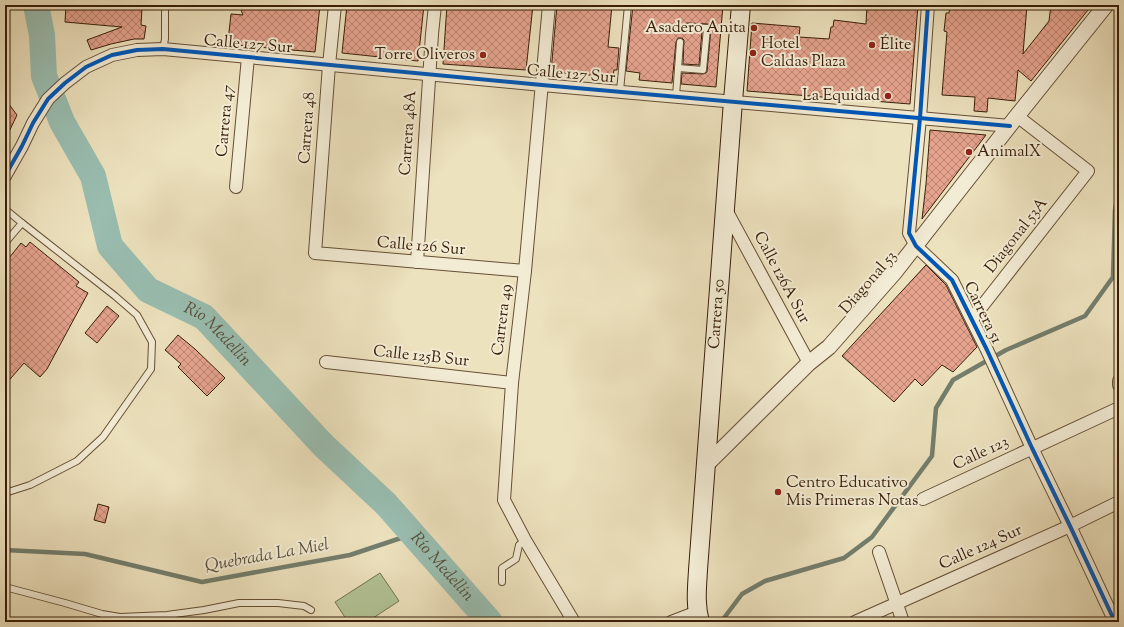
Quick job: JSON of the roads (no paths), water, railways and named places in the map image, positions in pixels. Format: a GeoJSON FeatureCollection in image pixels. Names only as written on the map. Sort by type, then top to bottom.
{"type":"FeatureCollection","features":[{"type":"Feature","properties":{"kind":"main road","name":"Carrera 50"},"geometry":{"type":"LineString","coordinates":[[699,617],[696,602],[698,570],[741,5]]}},
{"type":"Feature","properties":{"kind":"street","name":"Carrera 48"},"geometry":{"type":"LineString","coordinates":[[315,253],[335,5]]}},
{"type":"Feature","properties":{"kind":"street","name":"Carrera 48A"},"geometry":{"type":"LineString","coordinates":[[417,262],[435,5]]}},
{"type":"Feature","properties":{"kind":"street","name":"Carrera 49"},"geometry":{"type":"LineString","coordinates":[[549,5],[525,272],[512,383],[504,500],[574,622]]}},
{"type":"Feature","properties":{"kind":"street","name":"Carrera 51"},"geometry":{"type":"LineString","coordinates":[[928,5],[920,118],[909,233],[916,246],[952,280],[1070,526],[1114,622]]}},
{"type":"Feature","properties":{"kind":"street","name":"Diagonal 53"},"geometry":{"type":"LineString","coordinates":[[706,465],[810,363],[829,347],[894,273],[1106,5]]}},
{"type":"Feature","properties":{"kind":"street","name":"Calle 127 Sur"},"geometry":{"type":"LineString","coordinates":[[6,175],[33,123],[48,100],[65,83],[86,67],[112,55],[137,50],[163,50],[248,57],[542,85],[920,118],[1014,121]]}},
{"type":"Feature","properties":{"kind":"street","name":"Carrera 47"},"geometry":{"type":"LineString","coordinates":[[236,187],[248,57]]}},
{"type":"Feature","properties":{"kind":"street","name":"Diagonal 53A"},"geometry":{"type":"LineString","coordinates":[[972,320],[1088,171],[1014,121]]}},
{"type":"Feature","properties":{"kind":"street","name":"Calle 126A Sur"},"geometry":{"type":"LineString","coordinates":[[725,208],[810,363]]}},
{"type":"Feature","properties":{"kind":"street","name":"Calle 126 Sur"},"geometry":{"type":"LineString","coordinates":[[315,253],[525,272]]}},
{"type":"Feature","properties":{"kind":"street","name":"Calle 125B Sur"},"geometry":{"type":"LineString","coordinates":[[326,362],[512,383]]}},
{"type":"Feature","properties":{"kind":"street","name":"Calle 123"},"geometry":{"type":"LineString","coordinates":[[923,499],[1119,408]]}},
{"type":"Feature","properties":{"kind":"street","name":"Calle 124 Sur"},"geometry":{"type":"LineString","coordinates":[[855,622],[1070,526],[1119,502]]}},
{"type":"Feature","properties":{"kind":"street"},"geometry":{"type":"LineString","coordinates":[[879,552],[903,622]]}},
{"type":"Feature","properties":{"kind":"street"},"geometry":{"type":"LineString","coordinates":[[671,622],[699,617]]}},
{"type":"Feature","properties":{"kind":"lane"},"geometry":{"type":"LineString","coordinates":[[163,50],[165,40],[165,5]]}},
{"type":"Feature","properties":{"kind":"lane"},"geometry":{"type":"LineString","coordinates":[[620,92],[628,5]]}},
{"type":"Feature","properties":{"kind":"lane"},"geometry":{"type":"LineString","coordinates":[[678,68],[703,70],[707,28],[687,27]]}},
{"type":"Feature","properties":{"kind":"lane"},"geometry":{"type":"LineString","coordinates":[[676,96],[680,42]]}},
{"type":"Feature","properties":{"kind":"lane"},"geometry":{"type":"LineString","coordinates":[[5,209],[137,315],[152,342],[151,369],[103,437],[77,461],[30,485],[5,493]]}},
{"type":"Feature","properties":{"kind":"lane"},"geometry":{"type":"LineString","coordinates":[[5,243],[22,224]]}},
{"type":"Feature","properties":{"kind":"lane"},"geometry":{"type":"LineString","coordinates":[[502,582],[502,568],[516,559],[520,545],[526,540]]}},
{"type":"Feature","properties":{"kind":"lane"},"geometry":{"type":"LineString","coordinates":[[5,587],[102,614],[120,617],[167,615],[239,603],[278,603],[304,606],[311,610]]}},
{"type":"Feature","properties":{"kind":"waterway","name":"Río Medellín"},"geometry":{"type":"LineString","coordinates":[[36,5],[42,35],[44,76],[62,122],[93,176],[110,246],[148,290],[204,317],[323,445],[386,504],[490,622]]}},
{"type":"Feature","properties":{"kind":"waterway"},"geometry":{"type":"LineString","coordinates":[[721,622],[742,594],[765,581],[844,558],[872,537],[932,456],[936,408],[953,380],[1006,350],[1085,316],[1113,277],[1115,210],[1119,188]]}},
{"type":"Feature","properties":{"kind":"waterway","name":"Quebrada La Miel"},"geometry":{"type":"LineString","coordinates":[[5,550],[85,554],[202,582],[350,555],[413,534]]}},
{"type":"Feature","properties":{"kind":"place","name":"Asadero Anita"},"geometry":{"type":"Point","coordinates":[754,28]}},
{"type":"Feature","properties":{"kind":"place","name":"Élite"},"geometry":{"type":"Point","coordinates":[872,45]}},
{"type":"Feature","properties":{"kind":"place","name":"Hotel Caldas Plaza"},"geometry":{"type":"Point","coordinates":[753,53]}},
{"type":"Feature","properties":{"kind":"place","name":"Torre Oliveros"},"geometry":{"type":"Point","coordinates":[483,55]}},
{"type":"Feature","properties":{"kind":"place","name":"La Equidad"},"geometry":{"type":"Point","coordinates":[888,96]}},
{"type":"Feature","properties":{"kind":"place","name":"AnimalX"},"geometry":{"type":"Point","coordinates":[969,152]}},
{"type":"Feature","properties":{"kind":"place","name":"Centro Educativo Mis Primeras Notas"},"geometry":{"type":"Point","coordinates":[778,492]}}]}
